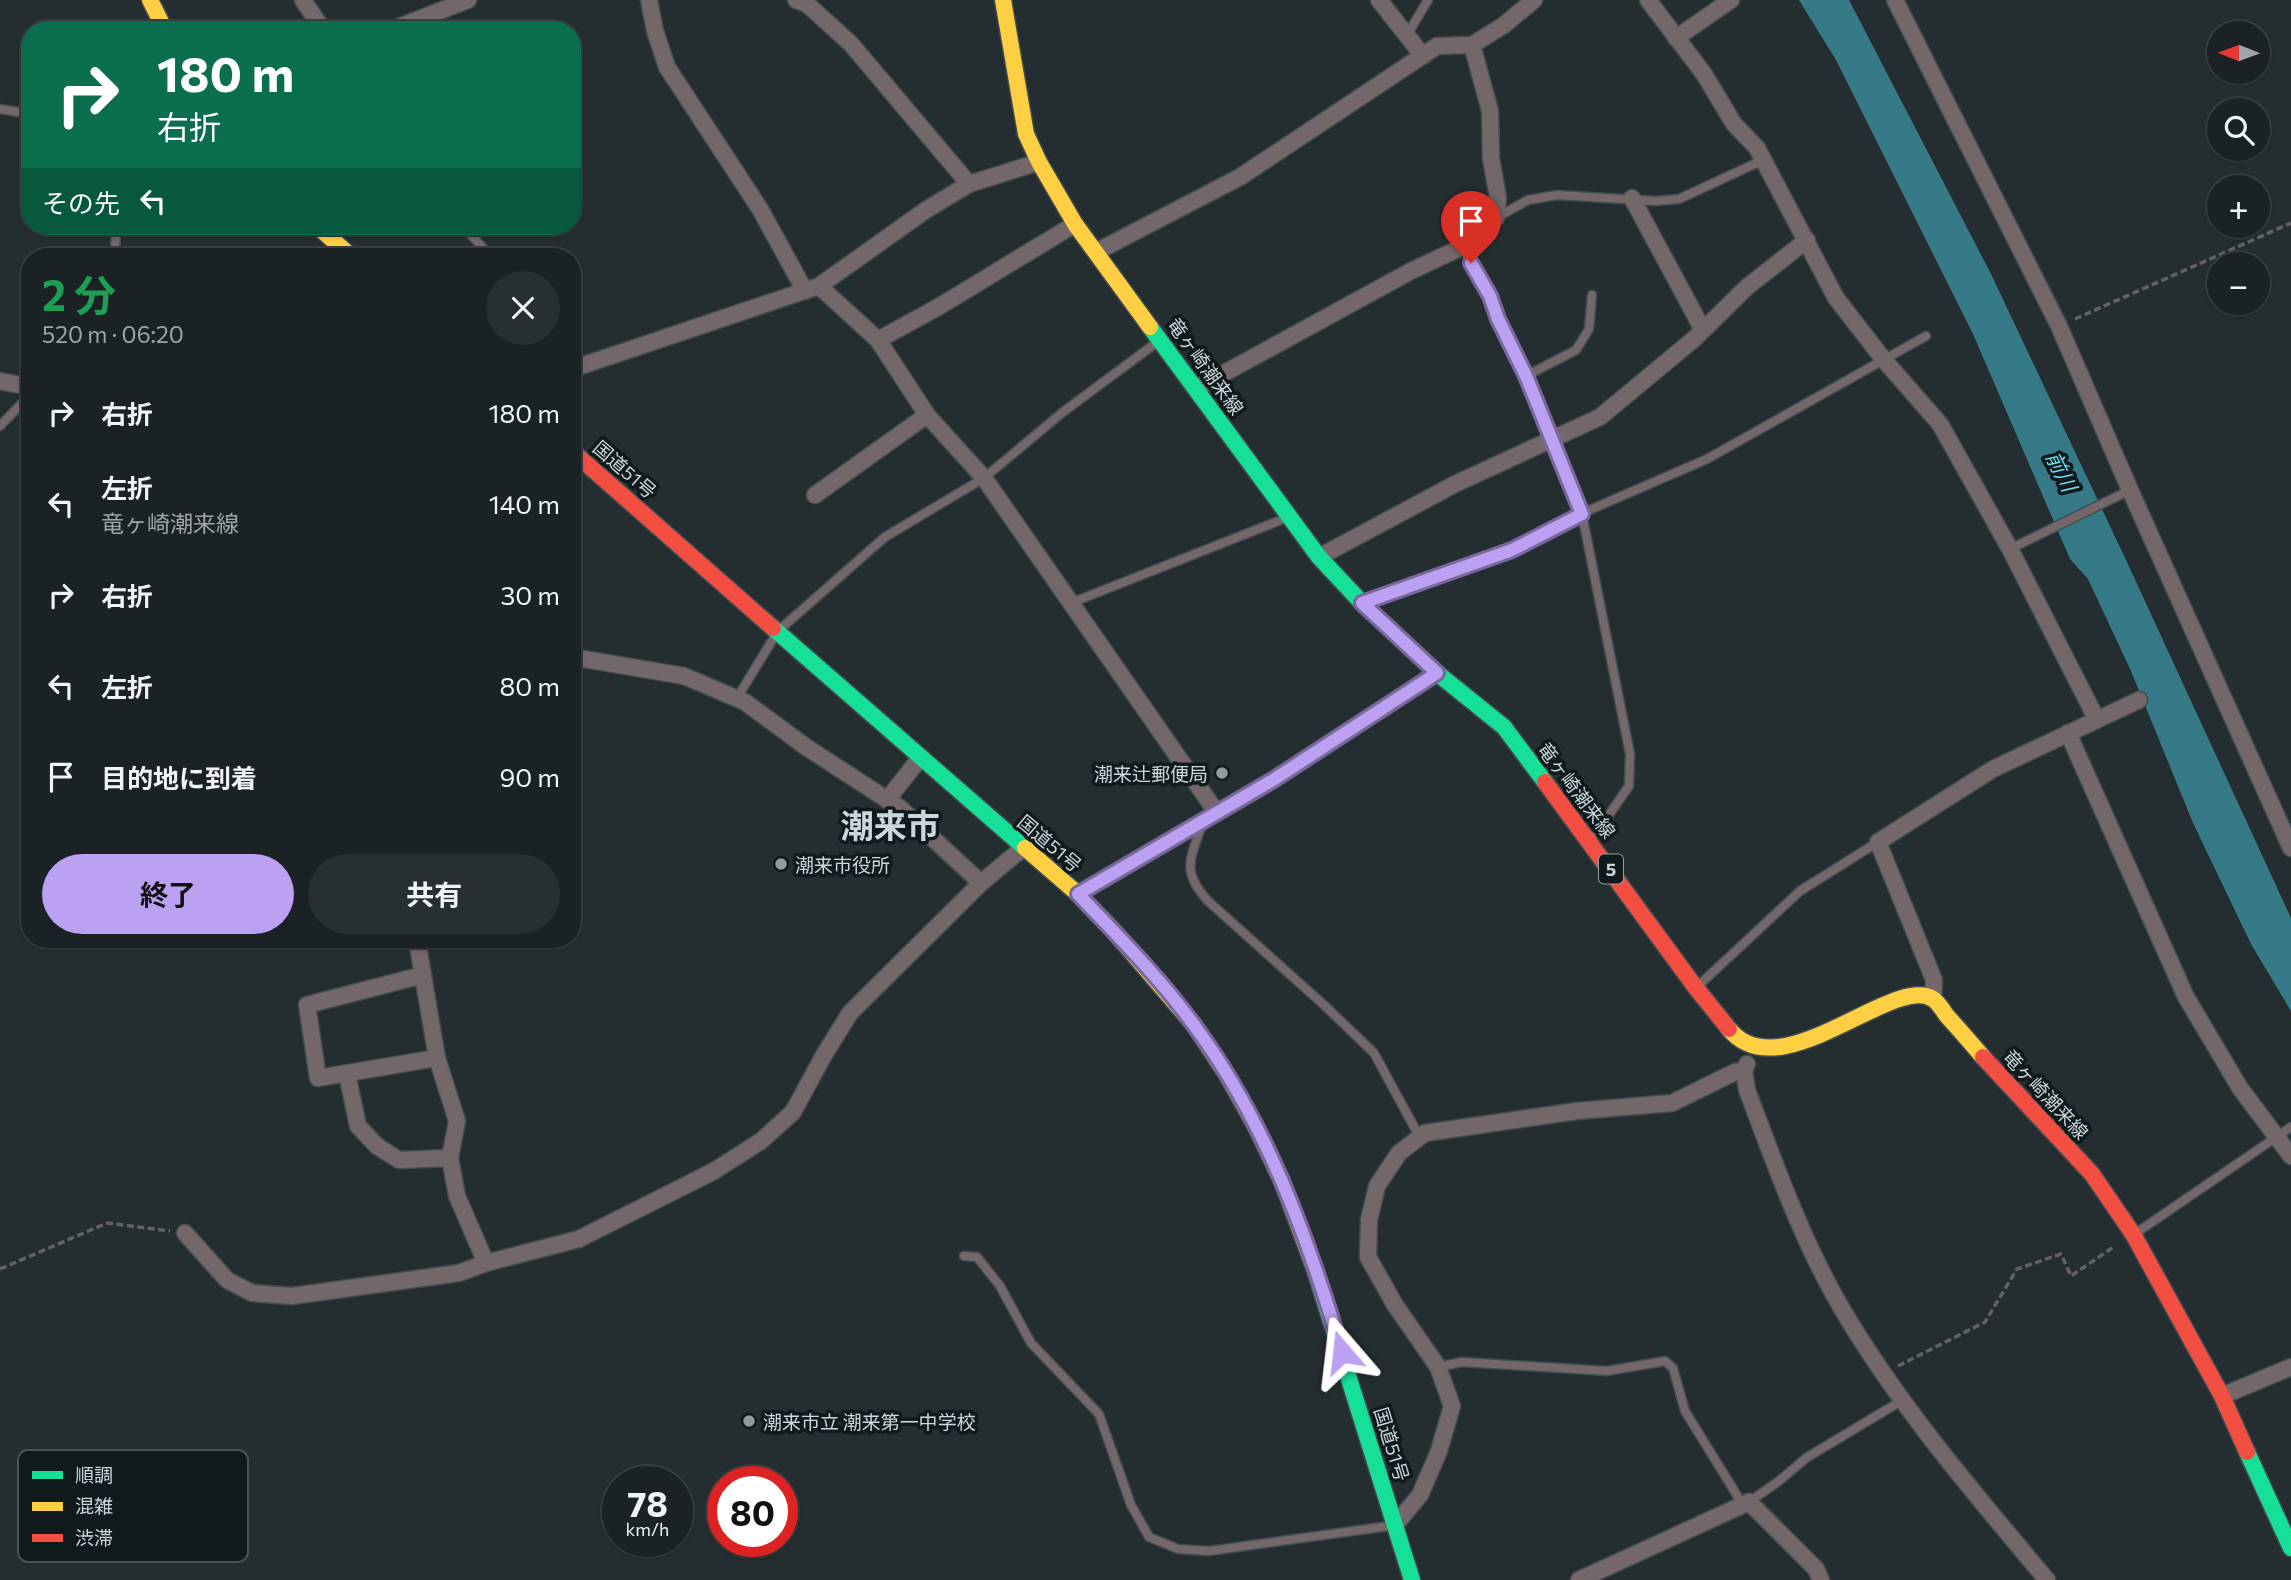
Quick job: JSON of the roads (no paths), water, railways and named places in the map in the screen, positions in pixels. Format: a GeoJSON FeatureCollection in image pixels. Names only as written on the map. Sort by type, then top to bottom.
{"type":"FeatureCollection","features":[{"type":"Feature","properties":{"kind":"main road"},"geometry":{"type":"LineString","coordinates":[[150,0],[160,21]]}},
{"type":"Feature","properties":{"kind":"main road","name":"竜ヶ崎潮来線"},"geometry":{"type":"LineString","coordinates":[[1003,0],[1024,123],[1039,162],[1075,224],[1319,557],[1362,603],[1437,673],[1504,727],[1696,988],[1733,1034],[1754,1048]]}},
{"type":"Feature","properties":{"kind":"main road"},"geometry":{"type":"LineString","coordinates":[[327,235],[342,248]]}},
{"type":"Feature","properties":{"kind":"main road","name":"国道51号"},"geometry":{"type":"LineString","coordinates":[[581,464],[778,631],[1078,894],[1194,1025],[1227,1075],[1255,1125],[1282,1181],[1304,1237],[1326,1300],[1408,1575]]}},
{"type":"Feature","properties":{"kind":"main road"},"geometry":{"type":"LineString","coordinates":[[1754,1048],[1789,1047],[1893,1003],[1918,995],[1933,999]]}},
{"type":"Feature","properties":{"kind":"main road","name":"竜ヶ崎潮来線"},"geometry":{"type":"LineString","coordinates":[[1933,999],[1990,1065],[2092,1174],[2133,1234],[2222,1395],[2291,1548]]}},
{"type":"Feature","properties":{"kind":"street"},"geometry":{"type":"LineString","coordinates":[[303,0],[317,21]]}},
{"type":"Feature","properties":{"kind":"street"},"geometry":{"type":"LineString","coordinates":[[414,21],[468,0]]}},
{"type":"Feature","properties":{"kind":"street"},"geometry":{"type":"LineString","coordinates":[[649,0],[655,31],[667,67],[812,289],[878,340],[926,415],[984,478],[1071,603],[1211,816]]}},
{"type":"Feature","properties":{"kind":"street"},"geometry":{"type":"LineString","coordinates":[[796,0],[807,4],[851,44],[969,184]]}},
{"type":"Feature","properties":{"kind":"street"},"geometry":{"type":"LineString","coordinates":[[1379,0],[1423,56]]}},
{"type":"Feature","properties":{"kind":"street"},"geometry":{"type":"LineString","coordinates":[[1096,252],[1240,177],[1437,46],[1472,45],[1504,25],[1534,0]]}},
{"type":"Feature","properties":{"kind":"street"},"geometry":{"type":"LineString","coordinates":[[1648,0],[1704,74],[1734,124],[1757,148],[1836,298],[1884,360],[1940,424],[2010,549],[2097,720]]}},
{"type":"Feature","properties":{"kind":"street"},"geometry":{"type":"LineString","coordinates":[[1676,38],[1731,0]]}},
{"type":"Feature","properties":{"kind":"street"},"geometry":{"type":"LineString","coordinates":[[1895,0],[2059,326],[2130,491],[2291,848]]}},
{"type":"Feature","properties":{"kind":"street"},"geometry":{"type":"LineString","coordinates":[[1197,388],[1411,271],[1462,247],[1496,218],[1498,198],[1492,158],[1490,111],[1472,45]]}},
{"type":"Feature","properties":{"kind":"street"},"geometry":{"type":"LineString","coordinates":[[581,366],[812,289],[926,210],[969,184],[1039,162]]}},
{"type":"Feature","properties":{"kind":"street"},"geometry":{"type":"LineString","coordinates":[[1632,198],[1703,330]]}},
{"type":"Feature","properties":{"kind":"street"},"geometry":{"type":"LineString","coordinates":[[878,340],[940,306],[1075,224]]}},
{"type":"Feature","properties":{"kind":"street"},"geometry":{"type":"LineString","coordinates":[[1319,557],[1455,484],[1600,417],[1703,330],[1747,287],[1807,240]]}},
{"type":"Feature","properties":{"kind":"street"},"geometry":{"type":"LineString","coordinates":[[0,381],[21,385]]}},
{"type":"Feature","properties":{"kind":"street"},"geometry":{"type":"LineString","coordinates":[[815,495],[926,415]]}},
{"type":"Feature","properties":{"kind":"street"},"geometry":{"type":"LineString","coordinates":[[581,659],[684,676],[745,702],[806,747],[900,808],[981,883]]}},
{"type":"Feature","properties":{"kind":"street"},"geometry":{"type":"LineString","coordinates":[[1078,894],[1273,780],[1437,673]]}},
{"type":"Feature","properties":{"kind":"street"},"geometry":{"type":"LineString","coordinates":[[1933,999],[1934,980],[1878,842],[1993,769],[2139,700]]}},
{"type":"Feature","properties":{"kind":"street"},"geometry":{"type":"LineString","coordinates":[[2068,733],[2186,997],[2240,1088],[2291,1156]]}},
{"type":"Feature","properties":{"kind":"street"},"geometry":{"type":"LineString","coordinates":[[887,800],[920,758]]}},
{"type":"Feature","properties":{"kind":"street"},"geometry":{"type":"LineString","coordinates":[[185,1233],[227,1280],[252,1293],[292,1296],[459,1273],[486,1263],[579,1239],[714,1171],[761,1141],[793,1112],[850,1013],[981,883],[1023,848]]}},
{"type":"Feature","properties":{"kind":"street"},"geometry":{"type":"LineString","coordinates":[[418,948],[437,1058],[457,1121],[450,1158],[457,1196],[486,1263]]}},
{"type":"Feature","properties":{"kind":"street"},"geometry":{"type":"LineString","coordinates":[[423,975],[307,1005],[318,1078],[437,1058]]}},
{"type":"Feature","properties":{"kind":"street"},"geometry":{"type":"LineString","coordinates":[[1754,1048],[1744,1071],[1746,1090],[1796,1217],[1841,1308],[1901,1401],[2047,1580]]}},
{"type":"Feature","properties":{"kind":"street"},"geometry":{"type":"LineString","coordinates":[[1395,1525],[1420,1495],[1439,1451],[1452,1406],[1438,1367],[1395,1305],[1368,1257],[1369,1220],[1377,1185],[1399,1153],[1425,1133],[1577,1111],[1672,1103],[1744,1071]]}},
{"type":"Feature","properties":{"kind":"street"},"geometry":{"type":"LineString","coordinates":[[347,1074],[358,1126],[377,1146],[399,1160],[450,1158]]}},
{"type":"Feature","properties":{"kind":"street"},"geometry":{"type":"LineString","coordinates":[[2222,1395],[2291,1367]]}},
{"type":"Feature","properties":{"kind":"street"},"geometry":{"type":"LineString","coordinates":[[1579,1580],[1746,1504],[1816,1569],[1821,1580]]}},
{"type":"Feature","properties":{"kind":"lane"},"geometry":{"type":"LineString","coordinates":[[1407,35],[1428,0]]}},
{"type":"Feature","properties":{"kind":"lane"},"geometry":{"type":"LineString","coordinates":[[0,109],[21,112]]}},
{"type":"Feature","properties":{"kind":"lane"},"geometry":{"type":"LineString","coordinates":[[1496,218],[1528,200],[1557,195],[1656,201],[1679,199],[1763,159]]}},
{"type":"Feature","properties":{"kind":"lane"},"geometry":{"type":"LineString","coordinates":[[471,235],[483,248]]}},
{"type":"Feature","properties":{"kind":"lane"},"geometry":{"type":"LineString","coordinates":[[1462,247],[1490,296],[1498,319],[1526,376],[1582,514],[1630,754],[1629,786],[1590,841]]}},
{"type":"Feature","properties":{"kind":"lane"},"geometry":{"type":"LineString","coordinates":[[1526,376],[1576,350],[1589,329],[1592,295]]}},
{"type":"Feature","properties":{"kind":"lane"},"geometry":{"type":"LineString","coordinates":[[1362,603],[1512,550],[1582,514],[1707,459],[1926,336]]}},
{"type":"Feature","properties":{"kind":"lane"},"geometry":{"type":"LineString","coordinates":[[737,698],[778,631],[885,537],[984,478],[1063,412],[1161,339]]}},
{"type":"Feature","properties":{"kind":"lane"},"geometry":{"type":"LineString","coordinates":[[0,426],[21,404]]}},
{"type":"Feature","properties":{"kind":"lane"},"geometry":{"type":"LineString","coordinates":[[2010,549],[2130,491]]}},
{"type":"Feature","properties":{"kind":"lane"},"geometry":{"type":"LineString","coordinates":[[1071,603],[1289,517]]}},
{"type":"Feature","properties":{"kind":"lane"},"geometry":{"type":"LineString","coordinates":[[1211,816],[1192,855],[1189,872],[1194,886],[1374,1053],[1419,1136]]}},
{"type":"Feature","properties":{"kind":"lane"},"geometry":{"type":"LineString","coordinates":[[1696,988],[1800,891],[1878,842]]}},
{"type":"Feature","properties":{"kind":"lane"},"geometry":{"type":"LineString","coordinates":[[2133,1234],[2291,1127]]}},
{"type":"Feature","properties":{"kind":"lane"},"geometry":{"type":"LineString","coordinates":[[964,1256],[977,1257],[1000,1286],[1031,1343],[1098,1414],[1132,1505],[1149,1537],[1178,1549],[1209,1551],[1395,1525]]}},
{"type":"Feature","properties":{"kind":"lane"},"geometry":{"type":"LineString","coordinates":[[1438,1367],[1462,1362],[1607,1371],[1664,1361],[1673,1368],[1685,1411],[1746,1504],[1780,1481],[1805,1458],[1901,1401]]}},
{"type":"Feature","properties":{"kind":"water","name":"前川"},"geometry":{"type":"Polygon","coordinates":[[[1799,0],[1849,0],[1991,274],[2291,918],[2291,1011],[2251,944],[2193,823],[2131,671],[2088,579],[2070,559],[1973,334],[1836,60],[1799,0]]]}},
{"type":"Feature","properties":{"kind":"place","name":"潮来辻郵便局"},"geometry":{"type":"Point","coordinates":[1222,773]}},
{"type":"Feature","properties":{"kind":"place","name":"潮来市役所"},"geometry":{"type":"Point","coordinates":[781,864]}},
{"type":"Feature","properties":{"kind":"place","name":"潮来市立 潮来第一中学校"},"geometry":{"type":"Point","coordinates":[749,1421]}},
{"type":"Feature","properties":{"kind":"district","name":"潮来市"},"geometry":{"type":"Point","coordinates":[890,824]}}]}
